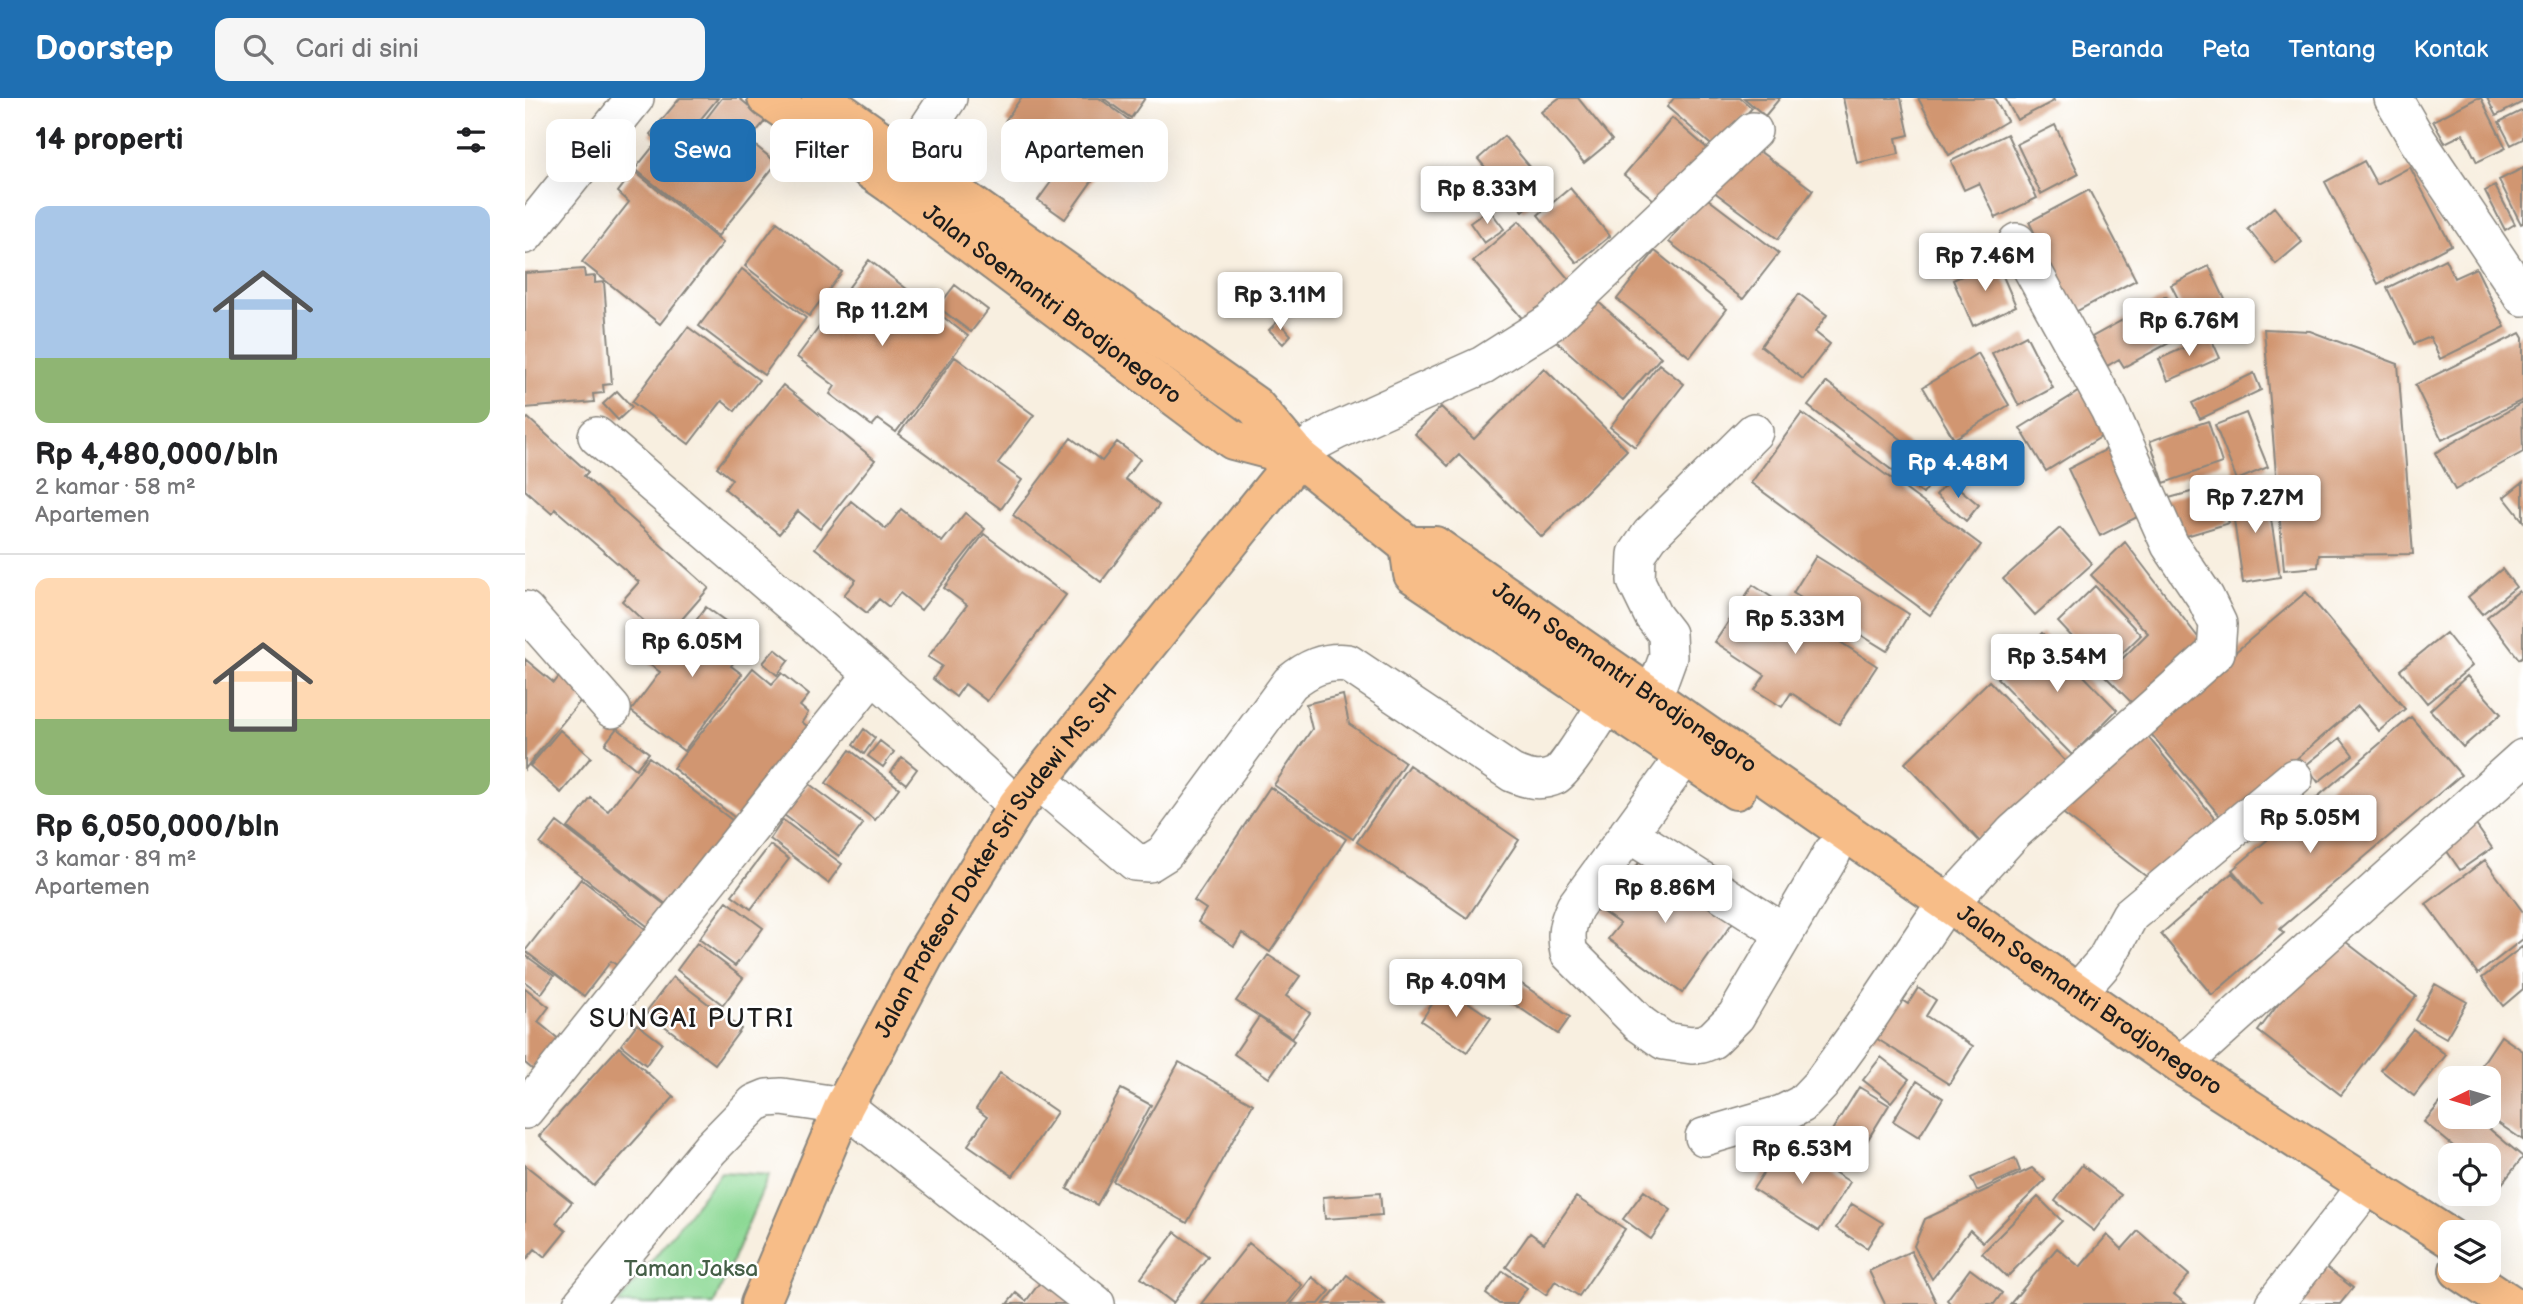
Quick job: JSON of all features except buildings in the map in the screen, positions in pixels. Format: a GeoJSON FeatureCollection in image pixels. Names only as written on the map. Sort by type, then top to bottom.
{"type":"FeatureCollection","features":[{"type":"Feature","properties":{"kind":"main road","name":"Jalan Soemantri Brodjonegoro"},"geometry":{"type":"LineString","coordinates":[[767,98],[887,166]]}},
{"type":"Feature","properties":{"kind":"main road","name":"Jalan Soemantri Brodjonegoro"},"geometry":{"type":"LineString","coordinates":[[821,98],[887,161]]}},
{"type":"Feature","properties":{"kind":"main road","name":"Jalan Soemantri Brodjonegoro"},"geometry":{"type":"LineString","coordinates":[[910,182],[1233,440],[1298,457]]}},
{"type":"Feature","properties":{"kind":"main road","name":"Jalan Soemantri Brodjonegoro"},"geometry":{"type":"LineString","coordinates":[[913,182],[1255,405],[1298,457],[1411,560],[1607,704],[1832,853],[1941,912],[2078,992],[2438,1255]]}},
{"type":"Feature","properties":{"kind":"main road","name":"Jalan Profesor Dokter Sri Sudewi MS. SH"},"geometry":{"type":"LineString","coordinates":[[760,1304],[844,1106],[924,956],[1028,793],[1298,457]]}},
{"type":"Feature","properties":{"kind":"main road","name":"Jalan Soemantri Brodjonegoro"},"geometry":{"type":"LineString","coordinates":[[1411,560],[1434,546],[1855,841],[1941,912],[2374,1206],[2438,1233]]}},
{"type":"Feature","properties":{"kind":"main road"},"geometry":{"type":"LineString","coordinates":[[2501,1270],[2523,1284]]}},
{"type":"Feature","properties":{"kind":"main road"},"geometry":{"type":"LineString","coordinates":[[2478,1283],[2509,1304]]}},
{"type":"Feature","properties":{"kind":"street"},"geometry":{"type":"LineString","coordinates":[[525,235],[635,98]]}},
{"type":"Feature","properties":{"kind":"street"},"geometry":{"type":"LineString","coordinates":[[934,119],[948,98]]}},
{"type":"Feature","properties":{"kind":"street"},"geometry":{"type":"LineString","coordinates":[[2393,98],[2418,141],[2523,298]]}},
{"type":"Feature","properties":{"kind":"street"},"geometry":{"type":"LineString","coordinates":[[1298,457],[1315,442],[1336,431],[1483,365],[1552,322],[1753,131]]}},
{"type":"Feature","properties":{"kind":"street"},"geometry":{"type":"LineString","coordinates":[[1704,1137],[1782,1114],[1802,1104],[1821,1084],[1863,1026],[1941,912],[2014,832],[2216,652],[2218,624],[2205,597],[2170,545],[2109,409],[2017,242]]}},
{"type":"Feature","properties":{"kind":"street"},"geometry":{"type":"LineString","coordinates":[[1653,698],[1668,657],[1667,634],[1653,616],[1636,581],[1637,554],[1650,535],[1754,432]]}},
{"type":"Feature","properties":{"kind":"street"},"geometry":{"type":"LineString","coordinates":[[597,436],[873,674],[1028,793],[1135,862],[1149,863],[1165,853],[1290,683],[1306,670],[1337,661],[1347,663],[1512,773],[1527,780],[1544,780],[1558,775],[1607,704]]}},
{"type":"Feature","properties":{"kind":"street"},"geometry":{"type":"LineString","coordinates":[[525,610],[612,709]]}},
{"type":"Feature","properties":{"kind":"street"},"geometry":{"type":"LineString","coordinates":[[525,1110],[873,674]]}},
{"type":"Feature","properties":{"kind":"street"},"geometry":{"type":"LineString","coordinates":[[1685,755],[1575,907],[1568,922],[1566,939],[1569,954],[1640,1024],[1664,1041],[1692,1045],[1712,1040],[1736,1016],[1832,853]]}},
{"type":"Feature","properties":{"kind":"street"},"geometry":{"type":"LineString","coordinates":[[2181,1065],[2523,758]]}},
{"type":"Feature","properties":{"kind":"street"},"geometry":{"type":"LineString","coordinates":[[2078,992],[2105,961],[2130,915],[2294,778]]}},
{"type":"Feature","properties":{"kind":"street"},"geometry":{"type":"LineString","coordinates":[[1628,832],[1784,933]]}},
{"type":"Feature","properties":{"kind":"street"},"geometry":{"type":"LineString","coordinates":[[582,1304],[710,1149],[755,1103],[767,1098],[782,1097],[844,1106],[1096,1304]]}},
{"type":"Feature","properties":{"kind":"street"},"geometry":{"type":"LineString","coordinates":[[2274,1304],[2374,1206]]}},
{"type":"Feature","properties":{"kind":"green space","name":"Taman Jaksa"},"geometry":{"type":"Polygon","coordinates":[[[721,1172],[769,1175],[714,1304],[618,1304],[721,1172]]]}},
{"type":"Feature","properties":{"kind":"district","name":"SUNGAI PUTRI"},"geometry":{"type":"Point","coordinates":[692,1019]}}]}
